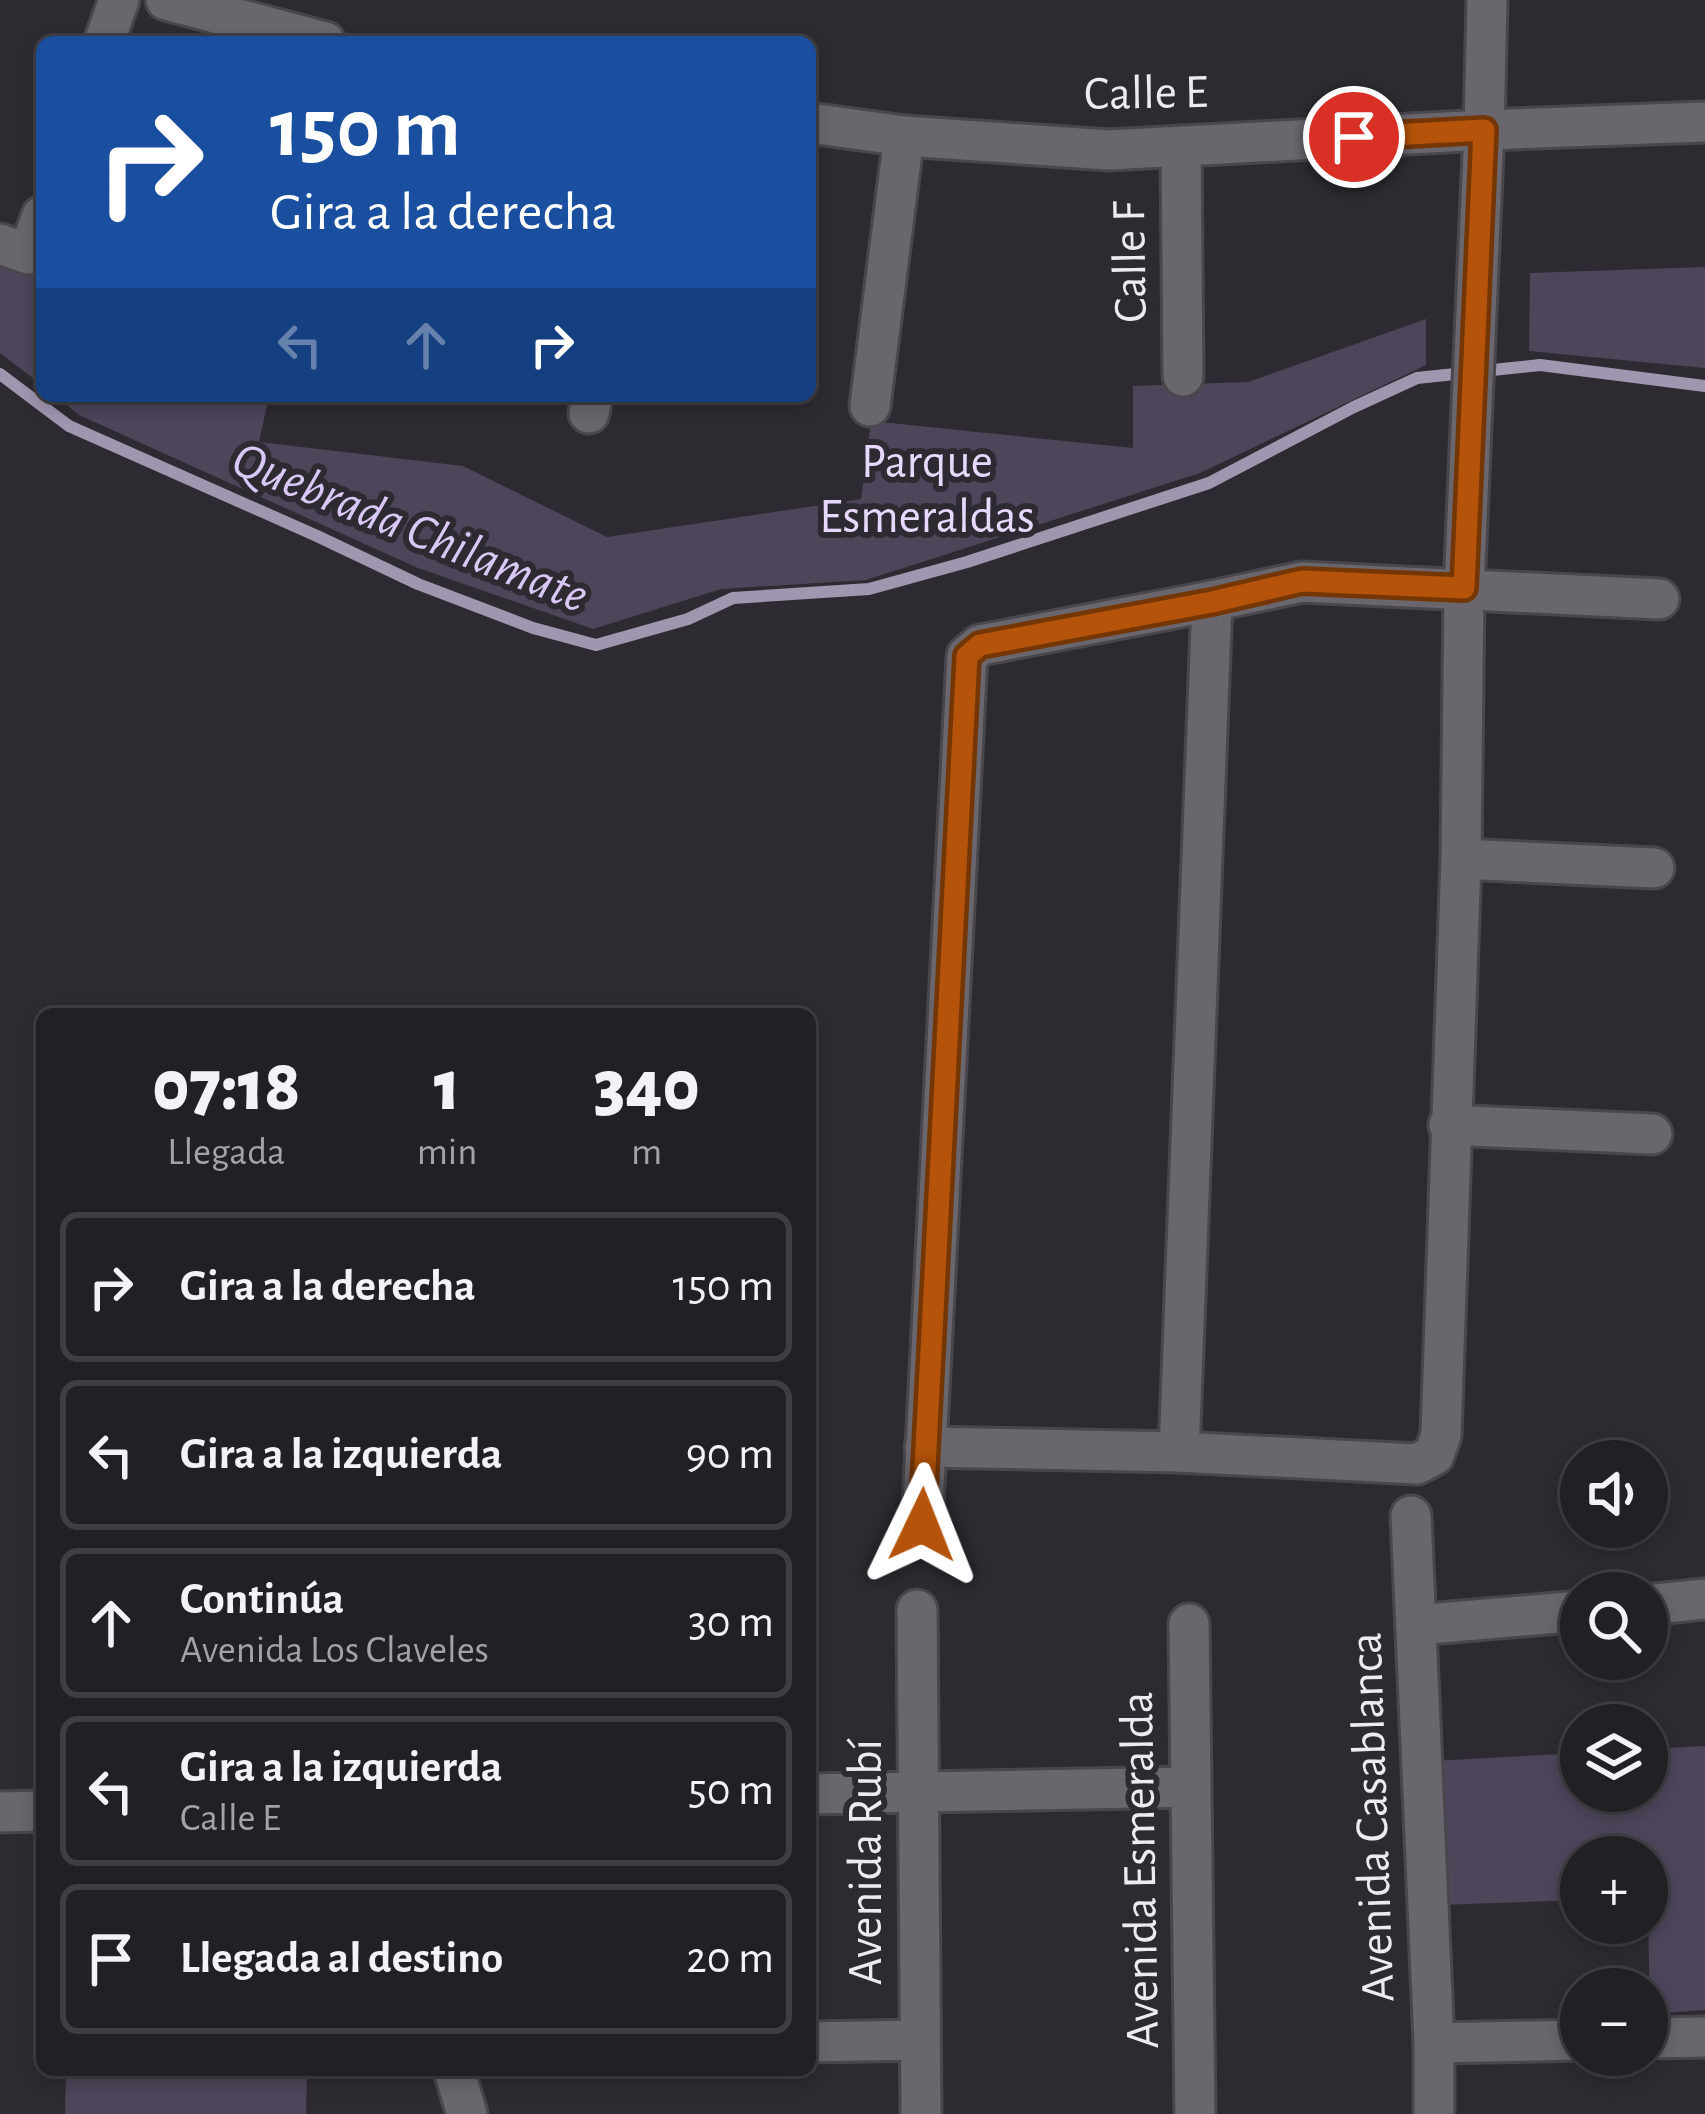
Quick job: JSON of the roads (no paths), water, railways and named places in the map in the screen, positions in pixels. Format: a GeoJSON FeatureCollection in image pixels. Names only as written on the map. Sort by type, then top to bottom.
{"type":"FeatureCollection","features":[{"type":"Feature","properties":{"kind":"street"},"geometry":{"type":"LineString","coordinates":[[106,36],[119,0]]}},
{"type":"Feature","properties":{"kind":"street"},"geometry":{"type":"LineString","coordinates":[[166,0],[302,36]]}},
{"type":"Feature","properties":{"kind":"street"},"geometry":{"type":"LineString","coordinates":[[925,1447],[1179,1452],[1417,1464],[1434,1455],[1441,1435],[1461,859],[1464,588],[1487,0]]}},
{"type":"Feature","properties":{"kind":"street","name":"Calle E"},"geometry":{"type":"LineString","coordinates":[[816,124],[904,136],[1109,151],[1705,122]]}},
{"type":"Feature","properties":{"kind":"street"},"geometry":{"type":"LineString","coordinates":[[870,406],[904,136]]}},
{"type":"Feature","properties":{"kind":"street","name":"Calle F"},"geometry":{"type":"LineString","coordinates":[[1181,146],[1184,376]]}},
{"type":"Feature","properties":{"kind":"street"},"geometry":{"type":"LineString","coordinates":[[14,249],[36,223]]}},
{"type":"Feature","properties":{"kind":"street"},"geometry":{"type":"LineString","coordinates":[[922,1525],[967,656],[980,645],[1302,581],[1659,599]]}},
{"type":"Feature","properties":{"kind":"street"},"geometry":{"type":"LineString","coordinates":[[1179,1452],[1212,602]]}},
{"type":"Feature","properties":{"kind":"street"},"geometry":{"type":"LineString","coordinates":[[1461,859],[1654,868]]}},
{"type":"Feature","properties":{"kind":"street"},"geometry":{"type":"LineString","coordinates":[[1450,1125],[1652,1134]]}},
{"type":"Feature","properties":{"kind":"street","name":"Avenida Casablanca"},"geometry":{"type":"LineString","coordinates":[[1411,1516],[1435,2114]]}},
{"type":"Feature","properties":{"kind":"street"},"geometry":{"type":"LineString","coordinates":[[1668,1603],[1705,1599]]}},
{"type":"Feature","properties":{"kind":"street","name":"Avenida Rubí"},"geometry":{"type":"LineString","coordinates":[[917,1610],[921,2114]]}},
{"type":"Feature","properties":{"kind":"street"},"geometry":{"type":"LineString","coordinates":[[1416,1625],[1560,1613]]}},
{"type":"Feature","properties":{"kind":"street","name":"Avenida Esmeralda"},"geometry":{"type":"LineString","coordinates":[[1189,1624],[1196,2114]]}},
{"type":"Feature","properties":{"kind":"street"},"geometry":{"type":"LineString","coordinates":[[816,1794],[1190,1787]]}},
{"type":"Feature","properties":{"kind":"street"},"geometry":{"type":"LineString","coordinates":[[0,1812],[36,1811]]}},
{"type":"Feature","properties":{"kind":"street"},"geometry":{"type":"LineString","coordinates":[[1668,2038],[1705,2037]]}},
{"type":"Feature","properties":{"kind":"street"},"geometry":{"type":"LineString","coordinates":[[816,2042],[919,2040]]}},
{"type":"Feature","properties":{"kind":"street"},"geometry":{"type":"LineString","coordinates":[[1434,2043],[1560,2040]]}},
{"type":"Feature","properties":{"kind":"street"},"geometry":{"type":"LineString","coordinates":[[456,2076],[467,2114]]}},
{"type":"Feature","properties":{"kind":"waterway","name":"Quebrada Chilamate"},"geometry":{"type":"LineString","coordinates":[[37,402],[69,426],[418,584],[533,628],[596,645],[688,619],[733,598],[869,589],[967,562],[1209,483],[1417,378],[1540,365],[1705,386]]}},
{"type":"Feature","properties":{"kind":"waterway","name":"Quebrada Chilamate"},"geometry":{"type":"LineString","coordinates":[[0,374],[36,401]]}},
{"type":"Feature","properties":{"kind":"park label","name":"Parque Esmeraldas"},"geometry":{"type":"Point","coordinates":[927,490]}}]}
